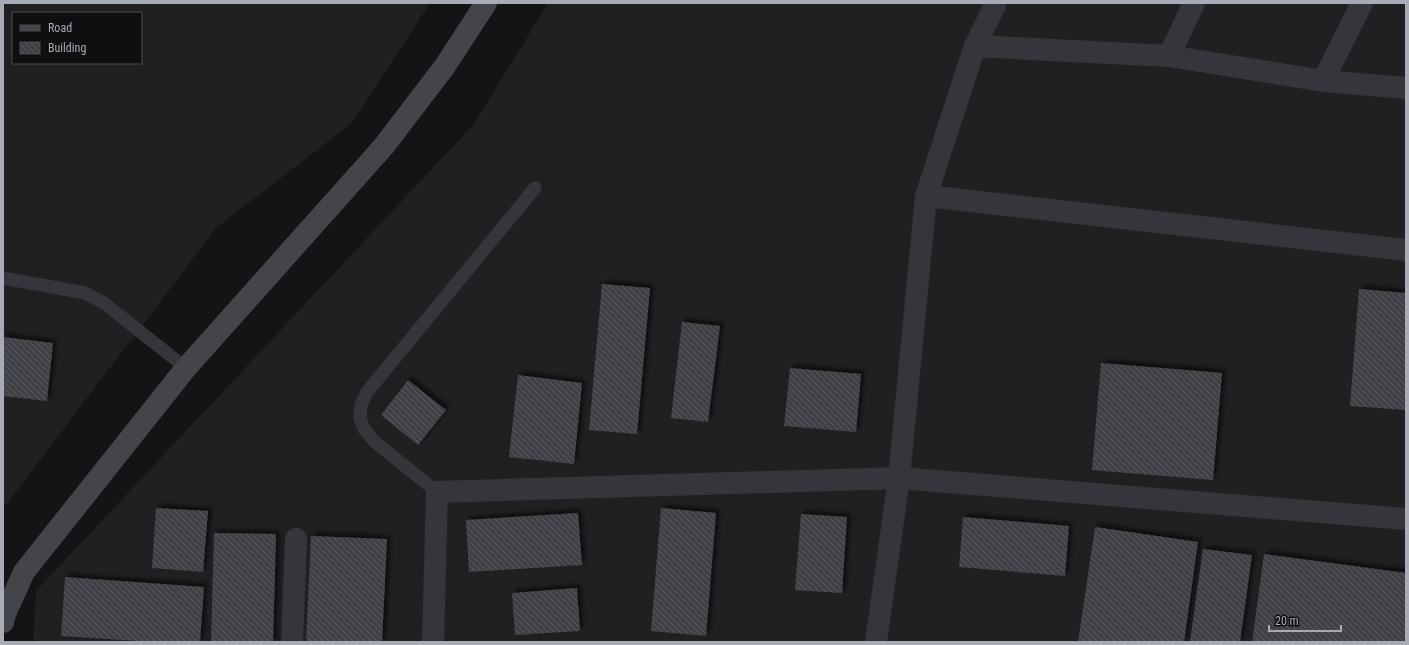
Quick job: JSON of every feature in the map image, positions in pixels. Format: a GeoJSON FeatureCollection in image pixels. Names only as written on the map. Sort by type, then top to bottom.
{"type":"FeatureCollection","features":[{"type":"Feature","properties":{"kind":"street"},"geometry":{"type":"LineString","coordinates":[[3,622],[5,614],[24,572],[186,368],[384,146],[445,66],[486,3]]}},
{"type":"Feature","properties":{"kind":"street"},"geometry":{"type":"LineString","coordinates":[[876,642],[899,478],[926,196],[975,46],[996,3]]}},
{"type":"Feature","properties":{"kind":"street"},"geometry":{"type":"LineString","coordinates":[[1169,56],[1194,3]]}},
{"type":"Feature","properties":{"kind":"street"},"geometry":{"type":"LineString","coordinates":[[1323,81],[1362,3]]}},
{"type":"Feature","properties":{"kind":"street"},"geometry":{"type":"LineString","coordinates":[[975,46],[1169,56],[1323,81],[1406,88]]}},
{"type":"Feature","properties":{"kind":"street"},"geometry":{"type":"LineString","coordinates":[[926,196],[1406,250]]}},
{"type":"Feature","properties":{"kind":"street"},"geometry":{"type":"LineString","coordinates":[[433,642],[437,492],[899,478],[1406,518]]}},
{"type":"Feature","properties":{"kind":"street"},"geometry":{"type":"LineString","coordinates":[[292,642],[296,539]]}},
{"type":"Feature","properties":{"kind":"lane"},"geometry":{"type":"LineString","coordinates":[[437,492],[375,442],[364,429],[360,418],[362,405],[367,392],[534,188]]}},
{"type":"Feature","properties":{"kind":"lane"},"geometry":{"type":"LineString","coordinates":[[3,278],[85,294],[104,303],[186,368]]}},
{"type":"Feature","properties":{"kind":"shaded area"},"geometry":{"type":"Polygon","coordinates":[[[3,3],[430,3],[352,123],[216,228],[3,509],[3,3]]]}},
{"type":"Feature","properties":{"kind":"shaded area"},"geometry":{"type":"Polygon","coordinates":[[[548,3],[1406,3],[1406,642],[33,642],[36,591],[474,124],[548,3]]]}},
{"type":"Feature","properties":{"kind":"building"},"geometry":{"type":"Polygon","coordinates":[[[602,284],[650,288],[637,434],[589,430],[602,284]]]}},
{"type":"Feature","properties":{"kind":"building"},"geometry":{"type":"Polygon","coordinates":[[[1359,289],[1406,293],[1406,410],[1350,406],[1359,289]]]}},
{"type":"Feature","properties":{"kind":"building"},"geometry":{"type":"Polygon","coordinates":[[[682,322],[720,326],[708,422],[671,418],[682,322]]]}},
{"type":"Feature","properties":{"kind":"building"},"geometry":{"type":"Polygon","coordinates":[[[3,337],[53,343],[47,401],[3,396],[3,337]]]}},
{"type":"Feature","properties":{"kind":"building"},"geometry":{"type":"Polygon","coordinates":[[[1101,363],[1222,373],[1213,480],[1092,470],[1101,363]]]}},
{"type":"Feature","properties":{"kind":"building"},"geometry":{"type":"Polygon","coordinates":[[[790,368],[861,374],[856,432],[784,426],[790,368]]]}},
{"type":"Feature","properties":{"kind":"building"},"geometry":{"type":"Polygon","coordinates":[[[518,375],[582,383],[574,464],[509,457],[518,375]]]}},
{"type":"Feature","properties":{"kind":"building"},"geometry":{"type":"Polygon","coordinates":[[[408,380],[446,410],[418,445],[381,415],[408,380]]]}},
{"type":"Feature","properties":{"kind":"building"},"geometry":{"type":"Polygon","coordinates":[[[156,508],[208,511],[203,572],[152,568],[156,508]]]}},
{"type":"Feature","properties":{"kind":"building"},"geometry":{"type":"Polygon","coordinates":[[[661,508],[716,513],[706,636],[651,631],[661,508]]]}},
{"type":"Feature","properties":{"kind":"building"},"geometry":{"type":"Polygon","coordinates":[[[578,513],[582,565],[469,572],[466,520],[578,513]]]}},
{"type":"Feature","properties":{"kind":"building"},"geometry":{"type":"Polygon","coordinates":[[[801,514],[847,517],[842,593],[795,590],[801,514]]]}},
{"type":"Feature","properties":{"kind":"building"},"geometry":{"type":"Polygon","coordinates":[[[963,517],[1069,526],[1065,576],[959,567],[963,517]]]}},
{"type":"Feature","properties":{"kind":"building"},"geometry":{"type":"Polygon","coordinates":[[[1095,527],[1198,542],[1184,642],[1078,642],[1095,527]]]}},
{"type":"Feature","properties":{"kind":"building"},"geometry":{"type":"Polygon","coordinates":[[[214,533],[276,534],[273,642],[211,642],[214,533]]]}},
{"type":"Feature","properties":{"kind":"building"},"geometry":{"type":"Polygon","coordinates":[[[311,536],[387,539],[382,642],[306,642],[311,536]]]}},
{"type":"Feature","properties":{"kind":"building"},"geometry":{"type":"Polygon","coordinates":[[[1203,549],[1252,555],[1240,642],[1190,642],[1203,549]]]}},
{"type":"Feature","properties":{"kind":"building"},"geometry":{"type":"Polygon","coordinates":[[[1264,554],[1406,573],[1406,642],[1252,642],[1264,554]]]}},
{"type":"Feature","properties":{"kind":"building"},"geometry":{"type":"Polygon","coordinates":[[[65,577],[204,587],[200,642],[153,642],[61,636],[65,577]]]}},
{"type":"Feature","properties":{"kind":"building"},"geometry":{"type":"Polygon","coordinates":[[[577,588],[580,631],[515,635],[512,593],[577,588]]]}}]}
